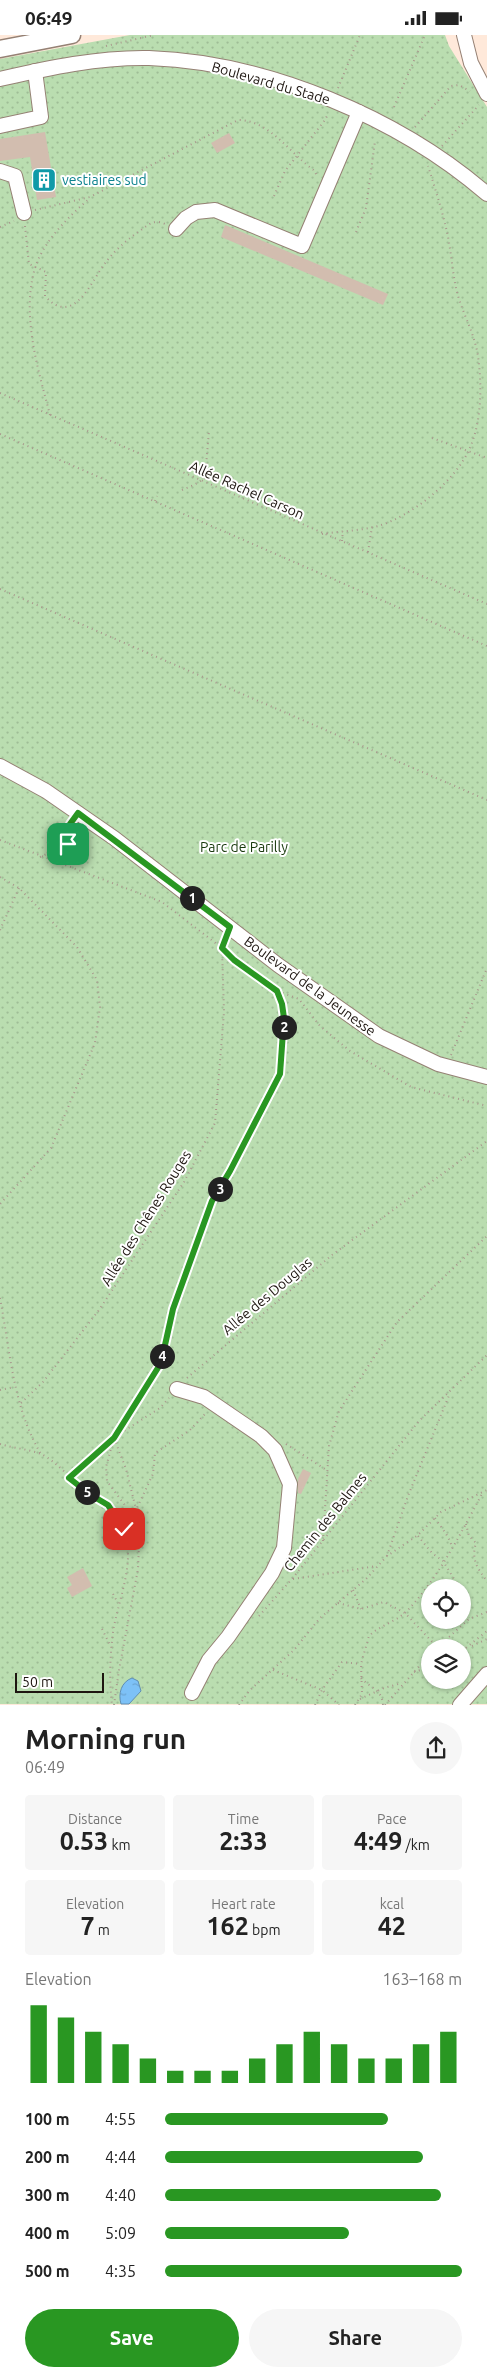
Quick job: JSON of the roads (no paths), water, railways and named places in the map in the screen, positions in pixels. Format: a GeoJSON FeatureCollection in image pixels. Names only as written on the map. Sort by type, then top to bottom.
{"type":"FeatureCollection","features":[{"type":"Feature","properties":{"kind":"main road"},"geometry":{"type":"LineString","coordinates":[[0,49],[72,35]]}},
{"type":"Feature","properties":{"kind":"street"},"geometry":{"type":"LineString","coordinates":[[454,35],[467,52],[485,91]]}},
{"type":"Feature","properties":{"kind":"street"},"geometry":{"type":"LineString","coordinates":[[464,35],[467,52]]}},
{"type":"Feature","properties":{"kind":"street","name":"Boulevard du Stade"},"geometry":{"type":"LineString","coordinates":[[0,79],[35,71],[112,59],[149,58],[191,61],[223,67],[333,101],[359,112],[393,129],[435,154],[487,194]]}},
{"type":"Feature","properties":{"kind":"street"},"geometry":{"type":"LineString","coordinates":[[0,126],[41,117],[35,71]]}},
{"type":"Feature","properties":{"kind":"street"},"geometry":{"type":"LineString","coordinates":[[176,229],[186,218],[196,213],[215,210],[302,246],[359,112]]}},
{"type":"Feature","properties":{"kind":"street"},"geometry":{"type":"LineString","coordinates":[[0,171],[15,176],[24,213]]}},
{"type":"Feature","properties":{"kind":"street","name":"Boulevard de la Jeunesse"},"geometry":{"type":"LineString","coordinates":[[0,766],[46,791],[74,819],[230,927],[278,965],[379,1036],[407,1051],[448,1067],[487,1077]]}},
{"type":"Feature","properties":{"kind":"street"},"geometry":{"type":"LineString","coordinates":[[177,1389],[204,1397],[261,1436],[275,1450],[290,1484],[284,1547],[272,1573],[228,1637],[209,1660],[192,1693]]}},
{"type":"Feature","properties":{"kind":"street"},"geometry":{"type":"LineString","coordinates":[[460,1705],[487,1674]]}},
{"type":"Feature","properties":{"kind":"water"},"geometry":{"type":"Polygon","coordinates":[[[132,1678],[138,1681],[141,1691],[129,1704],[121,1704],[121,1689],[125,1682],[132,1678]]]}},
{"type":"Feature","properties":{"kind":"place","name":"vestiaires sud"},"geometry":{"type":"Point","coordinates":[44,180]}},
{"type":"Feature","properties":{"kind":"park label","name":"Parc de Parilly"},"geometry":{"type":"Point","coordinates":[244,847]}}]}
